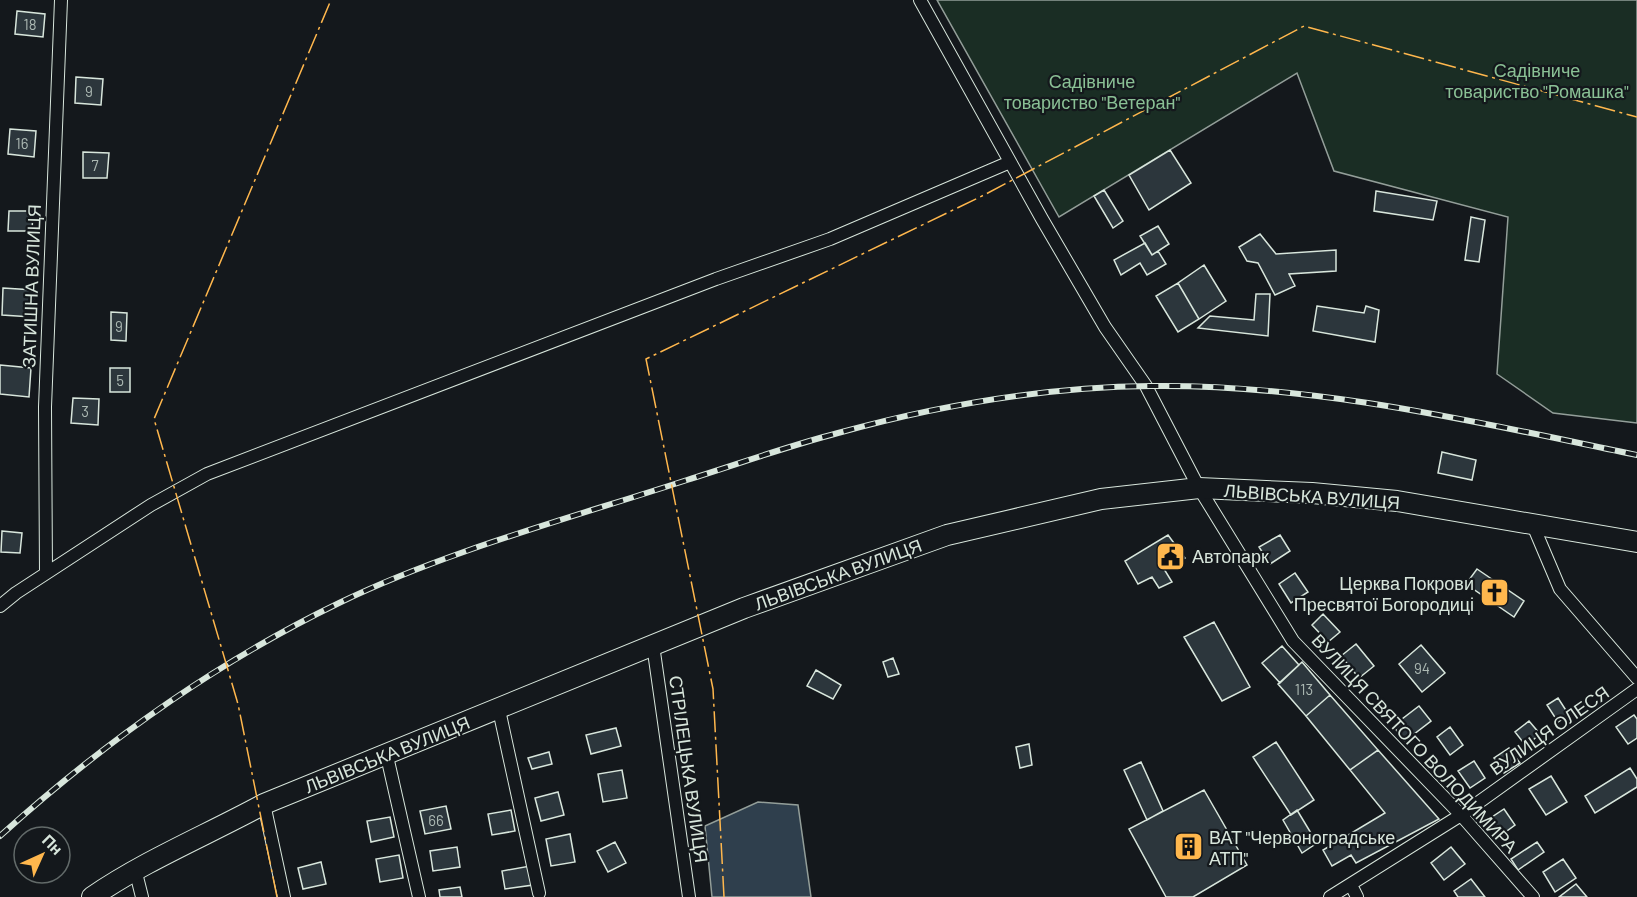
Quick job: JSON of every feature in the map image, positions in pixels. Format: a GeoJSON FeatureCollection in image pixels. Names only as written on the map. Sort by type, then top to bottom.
{"type":"FeatureCollection","features":[{"type":"Feature","properties":{"kind":"main road","name":"ЛЬВІВСЬКА ВУЛИЦЯ"},"geometry":{"type":"LineString","coordinates":[[92,897],[135,869],[195,842],[264,804],[386,752],[499,710],[744,608],[947,535],[1101,499],[1200,488],[1312,493],[1375,499],[1637,542]]}},
{"type":"Feature","properties":{"kind":"street","name":"ЗАТИШНА ВУЛИЦЯ"},"geometry":{"type":"LineString","coordinates":[[46,573],[45,407],[61,0]]}},
{"type":"Feature","properties":{"kind":"street","name":"ВУЛИЦЯ СВЯТОГО ВОЛОДИМИРА"},"geometry":{"type":"LineString","coordinates":[[920,0],[1105,327],[1146,386],[1200,488],[1293,641],[1461,814],[1533,897]]}},
{"type":"Feature","properties":{"kind":"street"},"geometry":{"type":"LineString","coordinates":[[0,606],[46,573],[151,505],[207,474],[716,279],[830,239],[1010,162]]}},
{"type":"Feature","properties":{"kind":"street"},"geometry":{"type":"LineString","coordinates":[[1532,523],[1560,589],[1637,678]]}},
{"type":"Feature","properties":{"kind":"street","name":"СТРІЛЕЦЬКА ВУЛИЦЯ"},"geometry":{"type":"LineString","coordinates":[[654,645],[689,897]]}},
{"type":"Feature","properties":{"kind":"street","name":"ВУЛИЦЯ ОЛЕСЯ"},"geometry":{"type":"LineString","coordinates":[[1330,897],[1461,814],[1637,689]]}},
{"type":"Feature","properties":{"kind":"street"},"geometry":{"type":"LineString","coordinates":[[499,710],[540,893]]}},
{"type":"Feature","properties":{"kind":"street"},"geometry":{"type":"LineString","coordinates":[[386,752],[419,897]]}},
{"type":"Feature","properties":{"kind":"street"},"geometry":{"type":"LineString","coordinates":[[264,804],[284,897]]}},
{"type":"Feature","properties":{"kind":"street"},"geometry":{"type":"LineString","coordinates":[[135,869],[142,897]]}},
{"type":"Feature","properties":{"kind":"street"},"geometry":{"type":"LineString","coordinates":[[1351,885],[1357,897]]}},
{"type":"Feature","properties":{"kind":"green space"},"geometry":{"type":"Polygon","coordinates":[[[937,0],[1637,0],[1637,423],[1553,413],[1497,374],[1508,217],[1334,171],[1297,73],[1059,217],[937,0]]]}},
{"type":"Feature","properties":{"kind":"water"},"geometry":{"type":"Polygon","coordinates":[[[758,802],[798,805],[811,897],[712,897],[705,826],[758,802]]]}},
{"type":"Feature","properties":{"kind":"building"},"geometry":{"type":"Polygon","coordinates":[[[17,11],[45,14],[43,37],[15,34],[17,11]]]}},
{"type":"Feature","properties":{"kind":"building"},"geometry":{"type":"Polygon","coordinates":[[[76,77],[103,79],[101,105],[75,103],[76,77]]]}},
{"type":"Feature","properties":{"kind":"building"},"geometry":{"type":"Polygon","coordinates":[[[10,129],[36,131],[34,157],[8,154],[10,129]]]}},
{"type":"Feature","properties":{"kind":"building"},"geometry":{"type":"Polygon","coordinates":[[[1170,150],[1191,183],[1149,210],[1129,175],[1170,150]]]}},
{"type":"Feature","properties":{"kind":"building"},"geometry":{"type":"Polygon","coordinates":[[[83,152],[109,153],[107,178],[83,178],[83,152]]]}},
{"type":"Feature","properties":{"kind":"building"},"geometry":{"type":"Polygon","coordinates":[[[1104,190],[1123,221],[1113,228],[1094,196],[1104,190]]]}},
{"type":"Feature","properties":{"kind":"building"},"geometry":{"type":"Polygon","coordinates":[[[1376,191],[1437,201],[1433,220],[1374,211],[1376,191]]]}},
{"type":"Feature","properties":{"kind":"building"},"geometry":{"type":"Polygon","coordinates":[[[9,211],[33,211],[32,231],[8,231],[9,211]]]}},
{"type":"Feature","properties":{"kind":"building"},"geometry":{"type":"Polygon","coordinates":[[[1471,217],[1485,220],[1479,262],[1465,260],[1471,217]]]}},
{"type":"Feature","properties":{"kind":"building"},"geometry":{"type":"Polygon","coordinates":[[[1158,226],[1169,244],[1152,255],[1140,236],[1158,226]]]}},
{"type":"Feature","properties":{"kind":"building"},"geometry":{"type":"Polygon","coordinates":[[[1260,234],[1276,254],[1336,250],[1336,271],[1289,274],[1295,286],[1275,295],[1258,263],[1247,261],[1239,247],[1260,234]]]}},
{"type":"Feature","properties":{"kind":"building"},"geometry":{"type":"Polygon","coordinates":[[[1145,243],[1152,255],[1158,251],[1166,264],[1147,275],[1140,263],[1121,275],[1114,260],[1145,243]]]}},
{"type":"Feature","properties":{"kind":"building"},"geometry":{"type":"Polygon","coordinates":[[[1204,265],[1226,301],[1199,319],[1178,283],[1204,265]]]}},
{"type":"Feature","properties":{"kind":"building"},"geometry":{"type":"Polygon","coordinates":[[[1178,283],[1199,319],[1178,332],[1156,296],[1178,283]]]}},
{"type":"Feature","properties":{"kind":"building"},"geometry":{"type":"Polygon","coordinates":[[[3,288],[34,290],[32,317],[2,315],[3,288]]]}},
{"type":"Feature","properties":{"kind":"building"},"geometry":{"type":"Polygon","coordinates":[[[1256,294],[1270,294],[1268,336],[1198,328],[1210,316],[1254,320],[1256,294]]]}},
{"type":"Feature","properties":{"kind":"building"},"geometry":{"type":"Polygon","coordinates":[[[1317,306],[1364,313],[1366,306],[1379,310],[1375,342],[1313,331],[1317,306]]]}},
{"type":"Feature","properties":{"kind":"building"},"geometry":{"type":"Polygon","coordinates":[[[111,312],[127,313],[126,341],[111,340],[111,312]]]}},
{"type":"Feature","properties":{"kind":"building"},"geometry":{"type":"Polygon","coordinates":[[[0,365],[31,368],[29,397],[0,394],[0,365]]]}},
{"type":"Feature","properties":{"kind":"building"},"geometry":{"type":"Polygon","coordinates":[[[110,368],[130,368],[130,392],[110,392],[110,368]]]}},
{"type":"Feature","properties":{"kind":"building"},"geometry":{"type":"Polygon","coordinates":[[[73,398],[99,399],[98,425],[71,423],[73,398]]]}},
{"type":"Feature","properties":{"kind":"building"},"geometry":{"type":"Polygon","coordinates":[[[1442,452],[1476,460],[1472,480],[1438,473],[1442,452]]]}},
{"type":"Feature","properties":{"kind":"building"},"geometry":{"type":"Polygon","coordinates":[[[2,531],[22,533],[20,553],[1,552],[2,531]]]}},
{"type":"Feature","properties":{"kind":"building"},"geometry":{"type":"Polygon","coordinates":[[[1168,535],[1185,558],[1164,569],[1172,582],[1159,588],[1152,577],[1138,584],[1125,561],[1168,535]]]}},
{"type":"Feature","properties":{"kind":"building"},"geometry":{"type":"Polygon","coordinates":[[[1280,535],[1290,551],[1270,564],[1259,547],[1280,535]]]}},
{"type":"Feature","properties":{"kind":"building","name":"Церква Покрови Пресвятої Богородиці"},"geometry":{"type":"Polygon","coordinates":[[[1477,569],[1524,601],[1514,617],[1466,584],[1477,569]]]}},
{"type":"Feature","properties":{"kind":"building"},"geometry":{"type":"Polygon","coordinates":[[[1295,573],[1308,592],[1291,603],[1279,584],[1295,573]]]}},
{"type":"Feature","properties":{"kind":"building"},"geometry":{"type":"Polygon","coordinates":[[[1323,614],[1340,632],[1328,642],[1312,625],[1323,614]]]}},
{"type":"Feature","properties":{"kind":"building"},"geometry":{"type":"Polygon","coordinates":[[[1214,622],[1250,687],[1222,701],[1184,637],[1214,622]]]}},
{"type":"Feature","properties":{"kind":"building"},"geometry":{"type":"Polygon","coordinates":[[[1356,644],[1374,666],[1359,678],[1341,656],[1356,644]]]}},
{"type":"Feature","properties":{"kind":"building"},"geometry":{"type":"Polygon","coordinates":[[[1421,645],[1445,673],[1422,692],[1399,664],[1421,645]]]}},
{"type":"Feature","properties":{"kind":"building"},"geometry":{"type":"Polygon","coordinates":[[[1282,646],[1299,665],[1280,683],[1262,663],[1282,646]]]}},
{"type":"Feature","properties":{"kind":"building"},"geometry":{"type":"Polygon","coordinates":[[[893,658],[899,674],[888,677],[883,662],[893,658]]]}},
{"type":"Feature","properties":{"kind":"building"},"geometry":{"type":"Polygon","coordinates":[[[1302,662],[1330,695],[1306,716],[1278,684],[1302,662]]]}},
{"type":"Feature","properties":{"kind":"building"},"geometry":{"type":"Polygon","coordinates":[[[816,670],[841,685],[833,699],[807,686],[816,670]]]}},
{"type":"Feature","properties":{"kind":"building"},"geometry":{"type":"Polygon","coordinates":[[[1330,695],[1378,750],[1350,770],[1306,716],[1330,695]]]}},
{"type":"Feature","properties":{"kind":"building"},"geometry":{"type":"Polygon","coordinates":[[[1558,698],[1569,715],[1558,722],[1547,705],[1558,698]]]}},
{"type":"Feature","properties":{"kind":"building"},"geometry":{"type":"Polygon","coordinates":[[[1419,706],[1431,721],[1405,741],[1393,726],[1419,706]]]}},
{"type":"Feature","properties":{"kind":"building"},"geometry":{"type":"Polygon","coordinates":[[[1634,715],[1637,719],[1637,738],[1628,744],[1616,727],[1634,715]]]}},
{"type":"Feature","properties":{"kind":"building"},"geometry":{"type":"Polygon","coordinates":[[[1529,721],[1540,734],[1526,746],[1515,732],[1529,721]]]}},
{"type":"Feature","properties":{"kind":"building"},"geometry":{"type":"Polygon","coordinates":[[[1450,727],[1463,745],[1450,755],[1437,737],[1450,727]]]}},
{"type":"Feature","properties":{"kind":"building"},"geometry":{"type":"Polygon","coordinates":[[[616,728],[621,746],[591,754],[586,735],[616,728]]]}},
{"type":"Feature","properties":{"kind":"building"},"geometry":{"type":"Polygon","coordinates":[[[1276,742],[1314,800],[1291,815],[1253,757],[1276,742]]]}},
{"type":"Feature","properties":{"kind":"building"},"geometry":{"type":"Polygon","coordinates":[[[1029,744],[1032,765],[1020,768],[1016,747],[1029,744]]]}},
{"type":"Feature","properties":{"kind":"building"},"geometry":{"type":"Polygon","coordinates":[[[1509,748],[1520,763],[1504,773],[1494,758],[1509,748]]]}},
{"type":"Feature","properties":{"kind":"building"},"geometry":{"type":"Polygon","coordinates":[[[1378,750],[1439,819],[1356,863],[1351,855],[1332,866],[1323,850],[1385,813],[1350,770],[1378,750]]]}},
{"type":"Feature","properties":{"kind":"building"},"geometry":{"type":"Polygon","coordinates":[[[549,752],[552,764],[532,769],[528,758],[549,752]]]}},
{"type":"Feature","properties":{"kind":"building"},"geometry":{"type":"Polygon","coordinates":[[[1474,761],[1485,778],[1470,788],[1458,771],[1474,761]]]}},
{"type":"Feature","properties":{"kind":"building"},"geometry":{"type":"Polygon","coordinates":[[[1141,762],[1163,811],[1147,820],[1124,770],[1141,762]]]}},
{"type":"Feature","properties":{"kind":"building"},"geometry":{"type":"Polygon","coordinates":[[[1630,768],[1637,779],[1637,787],[1595,813],[1585,796],[1630,768]]]}},
{"type":"Feature","properties":{"kind":"building"},"geometry":{"type":"Polygon","coordinates":[[[622,770],[627,798],[603,802],[598,774],[622,770]]]}},
{"type":"Feature","properties":{"kind":"building"},"geometry":{"type":"Polygon","coordinates":[[[1551,776],[1567,802],[1546,815],[1529,789],[1551,776]]]}},
{"type":"Feature","properties":{"kind":"building","name":"ВАТ \"Червоноградське АТП\""},"geometry":{"type":"Polygon","coordinates":[[[1204,790],[1247,865],[1193,897],[1166,897],[1129,829],[1204,790]]]}},
{"type":"Feature","properties":{"kind":"building"},"geometry":{"type":"Polygon","coordinates":[[[558,792],[564,815],[541,821],[535,798],[558,792]]]}},
{"type":"Feature","properties":{"kind":"building"},"geometry":{"type":"Polygon","coordinates":[[[446,806],[451,829],[425,834],[420,811],[446,806]]]}},
{"type":"Feature","properties":{"kind":"building"},"geometry":{"type":"Polygon","coordinates":[[[1504,809],[1515,825],[1500,836],[1489,819],[1504,809]]]}},
{"type":"Feature","properties":{"kind":"building"},"geometry":{"type":"Polygon","coordinates":[[[511,810],[515,831],[492,835],[488,814],[511,810]]]}},
{"type":"Feature","properties":{"kind":"building"},"geometry":{"type":"Polygon","coordinates":[[[1297,810],[1317,843],[1302,853],[1283,820],[1297,810]]]}},
{"type":"Feature","properties":{"kind":"building"},"geometry":{"type":"Polygon","coordinates":[[[390,817],[394,837],[371,842],[367,821],[390,817]]]}},
{"type":"Feature","properties":{"kind":"building"},"geometry":{"type":"Polygon","coordinates":[[[570,834],[575,862],[551,866],[546,839],[570,834]]]}},
{"type":"Feature","properties":{"kind":"building"},"geometry":{"type":"Polygon","coordinates":[[[615,842],[626,863],[608,872],[597,851],[615,842]]]}},
{"type":"Feature","properties":{"kind":"building"},"geometry":{"type":"Polygon","coordinates":[[[1537,842],[1544,852],[1518,870],[1511,859],[1537,842]]]}},
{"type":"Feature","properties":{"kind":"building"},"geometry":{"type":"Polygon","coordinates":[[[457,847],[460,867],[433,871],[430,851],[457,847]]]}},
{"type":"Feature","properties":{"kind":"building"},"geometry":{"type":"Polygon","coordinates":[[[1451,847],[1465,864],[1444,880],[1431,863],[1451,847]]]}},
{"type":"Feature","properties":{"kind":"building"},"geometry":{"type":"Polygon","coordinates":[[[399,855],[403,878],[380,882],[376,859],[399,855]]]}},
{"type":"Feature","properties":{"kind":"building"},"geometry":{"type":"Polygon","coordinates":[[[1563,859],[1576,878],[1555,892],[1543,872],[1563,859]]]}},
{"type":"Feature","properties":{"kind":"building"},"geometry":{"type":"Polygon","coordinates":[[[321,862],[326,884],[303,889],[298,868],[321,862]]]}},
{"type":"Feature","properties":{"kind":"building"},"geometry":{"type":"Polygon","coordinates":[[[530,866],[533,885],[505,889],[502,871],[530,866]]]}},
{"type":"Feature","properties":{"kind":"building"},"geometry":{"type":"Polygon","coordinates":[[[1471,879],[1485,897],[1458,897],[1454,891],[1471,879]]]}},
{"type":"Feature","properties":{"kind":"building"},"geometry":{"type":"Polygon","coordinates":[[[1576,884],[1587,897],[1559,897],[1576,884]]]}},
{"type":"Feature","properties":{"kind":"building"},"geometry":{"type":"Polygon","coordinates":[[[460,887],[462,897],[440,897],[439,890],[460,887]]]}},
{"type":"Feature","properties":{"kind":"railway"},"geometry":{"type":"LineString","coordinates":[[0,836],[79,769],[161,708],[248,652],[339,603],[380,584],[466,551],[800,444],[876,423],[954,406],[1032,394],[1112,387],[1213,387],[1274,391],[1396,407],[1637,455]]}},
{"type":"Feature","properties":{"kind":"power"},"geometry":{"type":"LineString","coordinates":[[277,897],[238,704],[154,419],[331,0]]}},
{"type":"Feature","properties":{"kind":"power"},"geometry":{"type":"LineString","coordinates":[[724,897],[713,689],[646,359],[984,195],[1304,26],[1637,117]]}},
{"type":"Feature","properties":{"kind":"place","name":"Автопарк"},"geometry":{"type":"Point","coordinates":[1171,556]}},
{"type":"Feature","properties":{"kind":"place","name":"Церква Покрови Пресвятої Богородиці"},"geometry":{"type":"Point","coordinates":[1495,593]}},
{"type":"Feature","properties":{"kind":"place","name":"ВАТ \"Червоноградське АТП\""},"geometry":{"type":"Point","coordinates":[1188,847]}},
{"type":"Feature","properties":{"kind":"park label","name":"Садівниче товариство \"Ромашка\""},"geometry":{"type":"Point","coordinates":[1537,80]}},
{"type":"Feature","properties":{"kind":"park label","name":"Садівниче товариство \"Ветеран\""},"geometry":{"type":"Point","coordinates":[1092,91]}}]}
